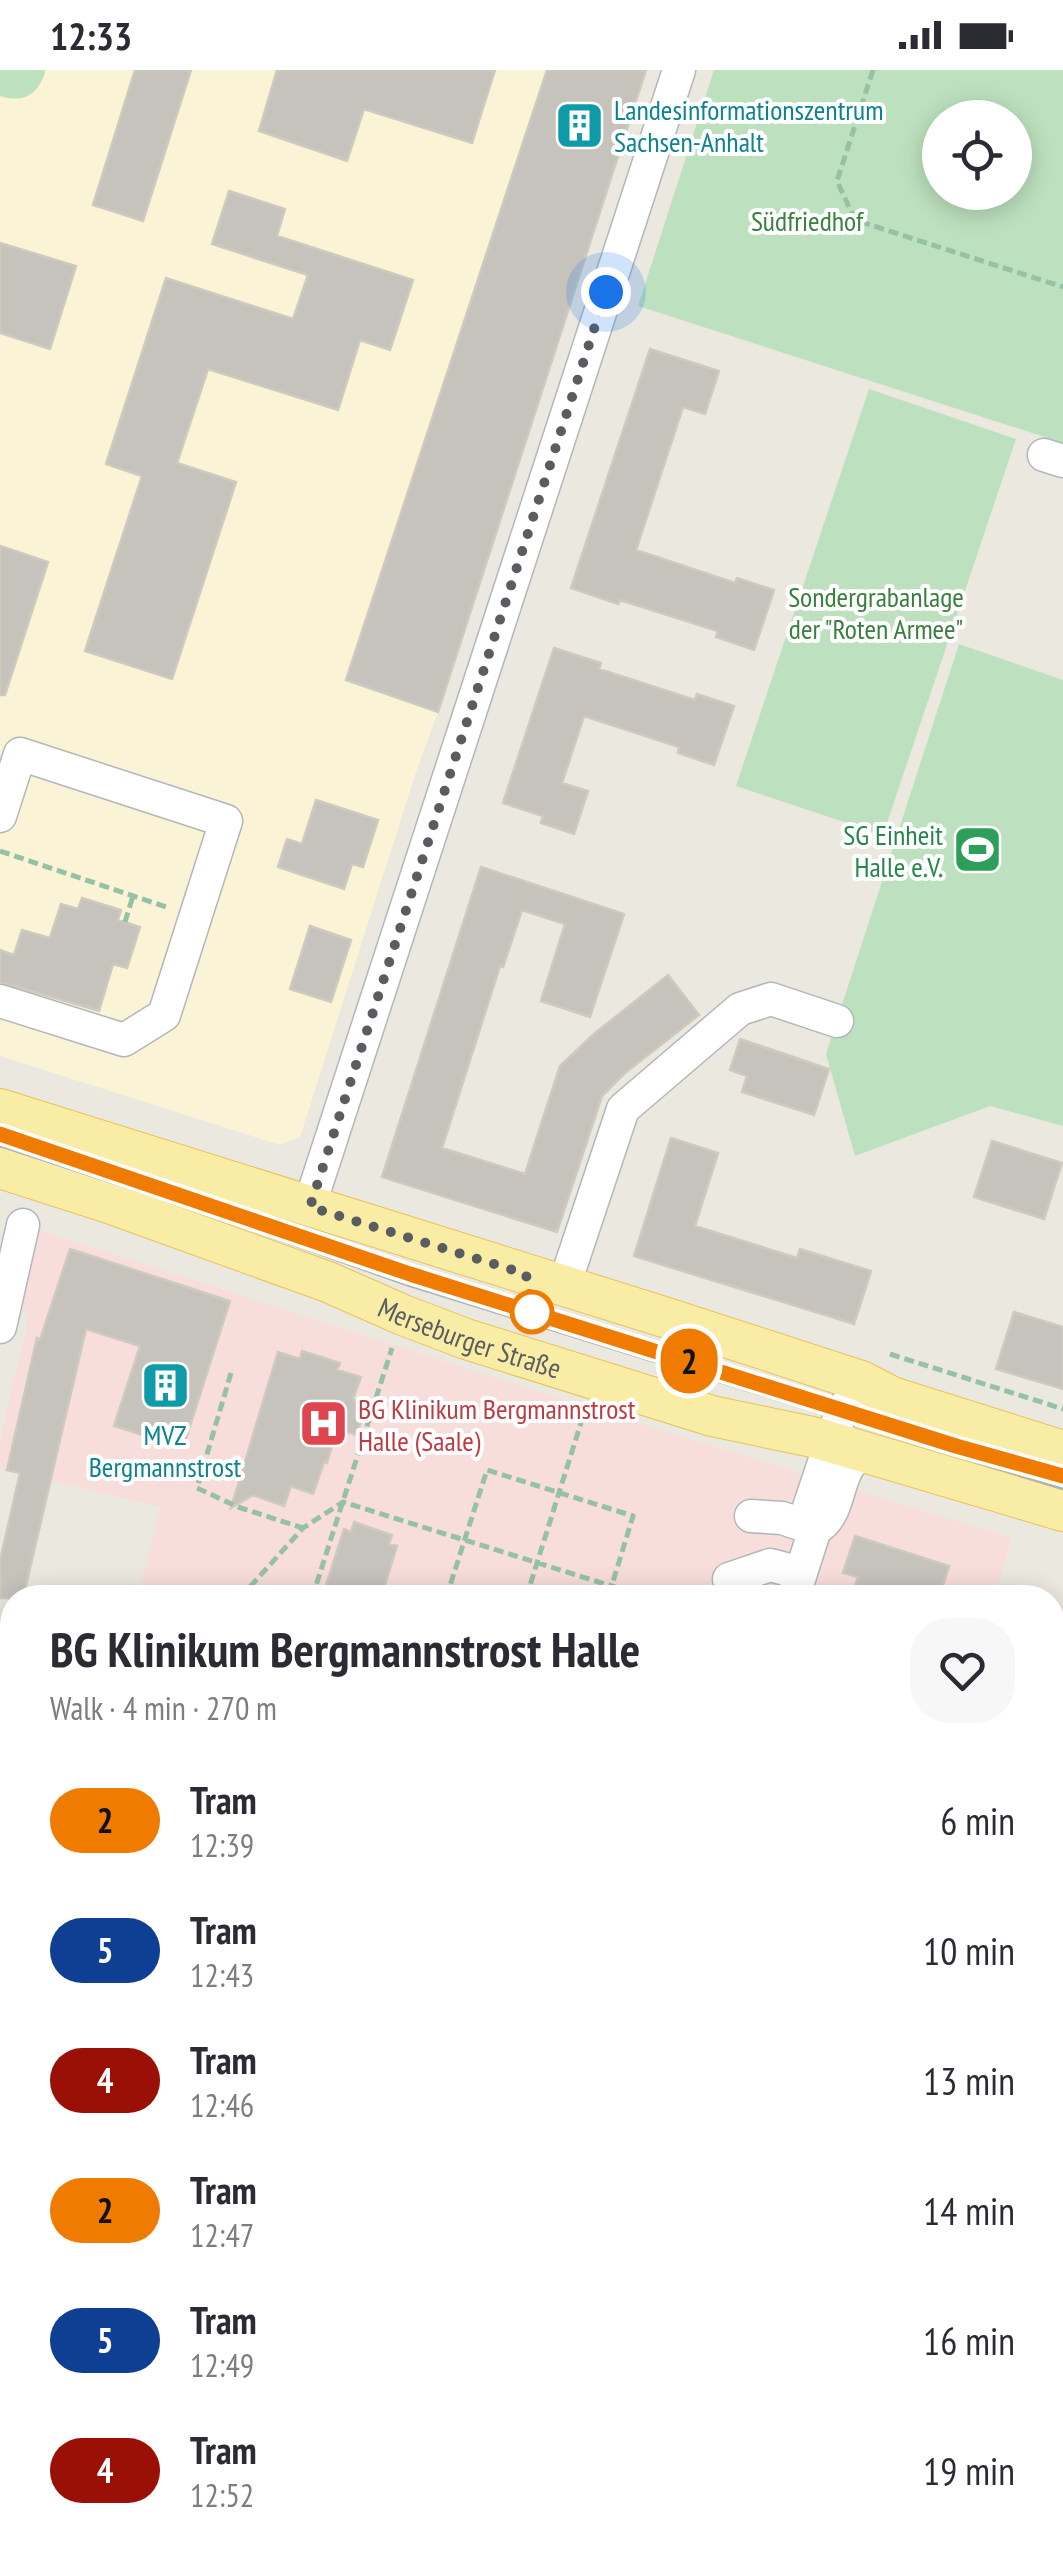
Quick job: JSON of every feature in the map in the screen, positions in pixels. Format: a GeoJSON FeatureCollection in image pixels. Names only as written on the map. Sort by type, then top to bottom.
{"type":"FeatureCollection","features":[{"type":"Feature","properties":{"kind":"main road"},"geometry":{"type":"LineString","coordinates":[[0,1110],[861,1381],[892,1397],[1063,1451]]}},
{"type":"Feature","properties":{"kind":"main road","name":"Merseburger Straße"},"geometry":{"type":"LineString","coordinates":[[0,1168],[328,1282],[466,1339],[712,1416],[849,1447],[1063,1512]]}},
{"type":"Feature","properties":{"kind":"street"},"geometry":{"type":"LineString","coordinates":[[310,1207],[678,70]]}},
{"type":"Feature","properties":{"kind":"street"},"geometry":{"type":"LineString","coordinates":[[0,816],[20,754],[235,823],[196,917],[164,1015],[124,1040],[0,1001]]}},
{"type":"Feature","properties":{"kind":"street"},"geometry":{"type":"LineString","coordinates":[[564,1286],[623,1109],[740,1009],[771,999],[838,1021]]}},
{"type":"Feature","properties":{"kind":"street"},"geometry":{"type":"LineString","coordinates":[[0,1327],[23,1225]]}},
{"type":"Feature","properties":{"kind":"street"},"geometry":{"type":"LineString","coordinates":[[797,1585],[815,1528],[809,1506],[849,1447],[837,1420],[848,1403],[875,1396],[892,1397]]}},
{"type":"Feature","properties":{"kind":"street"},"geometry":{"type":"LineString","coordinates":[[750,1516],[782,1518],[815,1528]]}},
{"type":"Feature","properties":{"kind":"street"},"geometry":{"type":"LineString","coordinates":[[729,1579],[770,1565],[792,1585]]}},
{"type":"Feature","properties":{"kind":"path"},"geometry":{"type":"LineString","coordinates":[[873,70],[837,180],[855,220],[1063,288]]}},
{"type":"Feature","properties":{"kind":"path"},"geometry":{"type":"LineString","coordinates":[[0,851],[196,917]]}},
{"type":"Feature","properties":{"kind":"path"},"geometry":{"type":"LineString","coordinates":[[125,922],[134,896]]}},
{"type":"Feature","properties":{"kind":"path"},"geometry":{"type":"LineString","coordinates":[[316,1585],[403,1315]]}},
{"type":"Feature","properties":{"kind":"path"},"geometry":{"type":"LineString","coordinates":[[231,1373],[197,1488],[238,1507],[303,1528]]}},
{"type":"Feature","properties":{"kind":"path"},"geometry":{"type":"LineString","coordinates":[[530,1585],[586,1408]]}},
{"type":"Feature","properties":{"kind":"path"},"geometry":{"type":"LineString","coordinates":[[450,1585],[486,1470],[634,1516],[611,1585]]}},
{"type":"Feature","properties":{"kind":"path"},"geometry":{"type":"LineString","coordinates":[[252,1585],[303,1528],[342,1502]]}},
{"type":"Feature","properties":{"kind":"path"},"geometry":{"type":"LineString","coordinates":[[342,1502],[608,1585]]}},
{"type":"Feature","properties":{"kind":"shaded area"},"geometry":{"type":"Polygon","coordinates":[[[0,70],[647,70],[300,1137],[280,1145],[0,1056],[0,70]]]}},
{"type":"Feature","properties":{"kind":"shaded area","name":"BG Klinikum Bergmannstrost Halle (Saale)"},"geometry":{"type":"Polygon","coordinates":[[[23,1225],[586,1407],[1012,1538],[998,1585],[141,1585],[160,1507],[0,1469],[0,1441],[29,1314],[5,1306],[23,1225]]]}},
{"type":"Feature","properties":{"kind":"green space"},"geometry":{"type":"Polygon","coordinates":[[[0,70],[45,73],[33,92],[16,99],[0,96],[0,70]]]}},
{"type":"Feature","properties":{"kind":"green space","name":"Südfriedhof"},"geometry":{"type":"Polygon","coordinates":[[[714,70],[1063,70],[1063,443],[638,306],[714,70]]]}},
{"type":"Feature","properties":{"kind":"green space","name":"Sondergrabanlage der \"Roten Armee\""},"geometry":{"type":"Polygon","coordinates":[[[869,389],[1016,439],[883,835],[736,786],[869,389]]]}},
{"type":"Feature","properties":{"kind":"green space","name":"SG Einheit Halle e.V."},"geometry":{"type":"Polygon","coordinates":[[[959,644],[1063,680],[1063,1126],[990,1106],[855,1156],[826,1054],[959,644]]]}},
{"type":"Feature","properties":{"kind":"building"},"geometry":{"type":"Polygon","coordinates":[[[135,70],[191,70],[143,221],[93,205],[135,70]]]}},
{"type":"Feature","properties":{"kind":"building"},"geometry":{"type":"Polygon","coordinates":[[[277,70],[495,70],[472,143],[364,109],[347,161],[259,131],[277,70]]]}},
{"type":"Feature","properties":{"kind":"building"},"geometry":{"type":"Polygon","coordinates":[[[547,70],[646,70],[438,712],[346,680],[547,70]]]}},
{"type":"Feature","properties":{"kind":"building"},"geometry":{"type":"Polygon","coordinates":[[[229,191],[285,209],[277,236],[413,280],[390,350],[360,340],[338,410],[208,369],[177,463],[236,482],[172,679],[85,651],[142,476],[106,464],[166,278],[293,319],[308,275],[212,244],[229,191]]]}},
{"type":"Feature","properties":{"kind":"building"},"geometry":{"type":"Polygon","coordinates":[[[0,243],[76,266],[50,349],[0,333],[0,243]]]}},
{"type":"Feature","properties":{"kind":"building"},"geometry":{"type":"Polygon","coordinates":[[[650,349],[719,371],[705,414],[683,407],[636,550],[735,583],[737,578],[774,590],[754,650],[716,637],[718,631],[571,588],[650,349]]]}},
{"type":"Feature","properties":{"kind":"building"},"geometry":{"type":"Polygon","coordinates":[[[0,546],[48,562],[5,695],[0,695],[0,546]]]}},
{"type":"Feature","properties":{"kind":"building"},"geometry":{"type":"Polygon","coordinates":[[[554,648],[601,663],[599,669],[695,700],[697,694],[734,706],[714,765],[678,753],[679,747],[584,716],[562,783],[588,791],[574,834],[541,823],[543,816],[503,803],[554,648]]]}},
{"type":"Feature","properties":{"kind":"building"},"geometry":{"type":"Polygon","coordinates":[[[316,800],[378,820],[363,867],[352,864],[344,889],[278,867],[287,839],[302,844],[316,800]]]}},
{"type":"Feature","properties":{"kind":"building"},"geometry":{"type":"Polygon","coordinates":[[[481,867],[624,914],[590,1017],[541,1001],[565,924],[522,910],[503,967],[500,966],[442,1148],[525,1174],[560,1066],[594,1034],[668,975],[699,1015],[602,1096],[557,1232],[382,1177],[481,867]]]}},
{"type":"Feature","properties":{"kind":"building"},"geometry":{"type":"Polygon","coordinates":[[[82,898],[121,910],[118,920],[140,927],[127,968],[113,964],[99,1011],[0,982],[0,950],[14,955],[22,930],[50,938],[61,904],[78,909],[82,898]]]}},
{"type":"Feature","properties":{"kind":"building"},"geometry":{"type":"Polygon","coordinates":[[[310,926],[351,940],[331,1002],[290,989],[310,926]]]}},
{"type":"Feature","properties":{"kind":"building"},"geometry":{"type":"Polygon","coordinates":[[[740,1039],[829,1069],[814,1115],[742,1092],[747,1076],[730,1070],[740,1039]]]}},
{"type":"Feature","properties":{"kind":"building"},"geometry":{"type":"Polygon","coordinates":[[[671,1138],[718,1153],[695,1226],[797,1258],[800,1249],[871,1271],[854,1324],[634,1256],[671,1138]]]}},
{"type":"Feature","properties":{"kind":"building"},"geometry":{"type":"Polygon","coordinates":[[[992,1141],[1062,1163],[1044,1219],[974,1197],[992,1141]]]}},
{"type":"Feature","properties":{"kind":"building","name":"MVZ Bergmannstrost"},"geometry":{"type":"Polygon","coordinates":[[[70,1249],[230,1301],[183,1448],[114,1426],[140,1346],[86,1329],[26,1585],[0,1585],[0,1561],[20,1473],[7,1470],[37,1338],[40,1340],[70,1249]]]}},
{"type":"Feature","properties":{"kind":"building"},"geometry":{"type":"Polygon","coordinates":[[[1014,1312],[1063,1327],[1063,1389],[996,1369],[1014,1312]]]}},
{"type":"Feature","properties":{"kind":"building"},"geometry":{"type":"Polygon","coordinates":[[[302,1351],[340,1363],[337,1370],[361,1377],[353,1399],[366,1404],[357,1435],[337,1429],[313,1494],[291,1486],[284,1506],[253,1495],[231,1508],[278,1352],[300,1359],[302,1351]]]}},
{"type":"Feature","properties":{"kind":"building"},"geometry":{"type":"Polygon","coordinates":[[[354,1522],[392,1535],[389,1544],[397,1546],[385,1585],[326,1585],[344,1529],[351,1532],[354,1522]]]}},
{"type":"Feature","properties":{"kind":"building"},"geometry":{"type":"Polygon","coordinates":[[[855,1536],[949,1566],[943,1585],[855,1585],[858,1577],[843,1573],[855,1536]]]}},
{"type":"Feature","properties":{"kind":"tram line","name":"2"},"geometry":{"type":"LineString","coordinates":[[0,1134],[410,1274],[1063,1476]]}},
{"type":"Feature","properties":{"kind":"tram line"},"geometry":{"type":"LineString","coordinates":[[0,1146],[407,1285],[1063,1489]]}},
{"type":"Feature","properties":{"kind":"place","name":"Landesinformationszentrum Sachsen-Anhalt"},"geometry":{"type":"Point","coordinates":[579,125]}},
{"type":"Feature","properties":{"kind":"place","name":"SG Einheit Halle e.V."},"geometry":{"type":"Point","coordinates":[978,850]}},
{"type":"Feature","properties":{"kind":"place","name":"MVZ Bergmannstrost"},"geometry":{"type":"Point","coordinates":[165,1386]}},
{"type":"Feature","properties":{"kind":"place","name":"BG Klinikum Bergmannstrost Halle (Saale)"},"geometry":{"type":"Point","coordinates":[323,1424]}},
{"type":"Feature","properties":{"kind":"route"},"geometry":{"type":"LineString","coordinates":[[532,1312],[526,1274],[310,1207],[606,292]]}}]}
